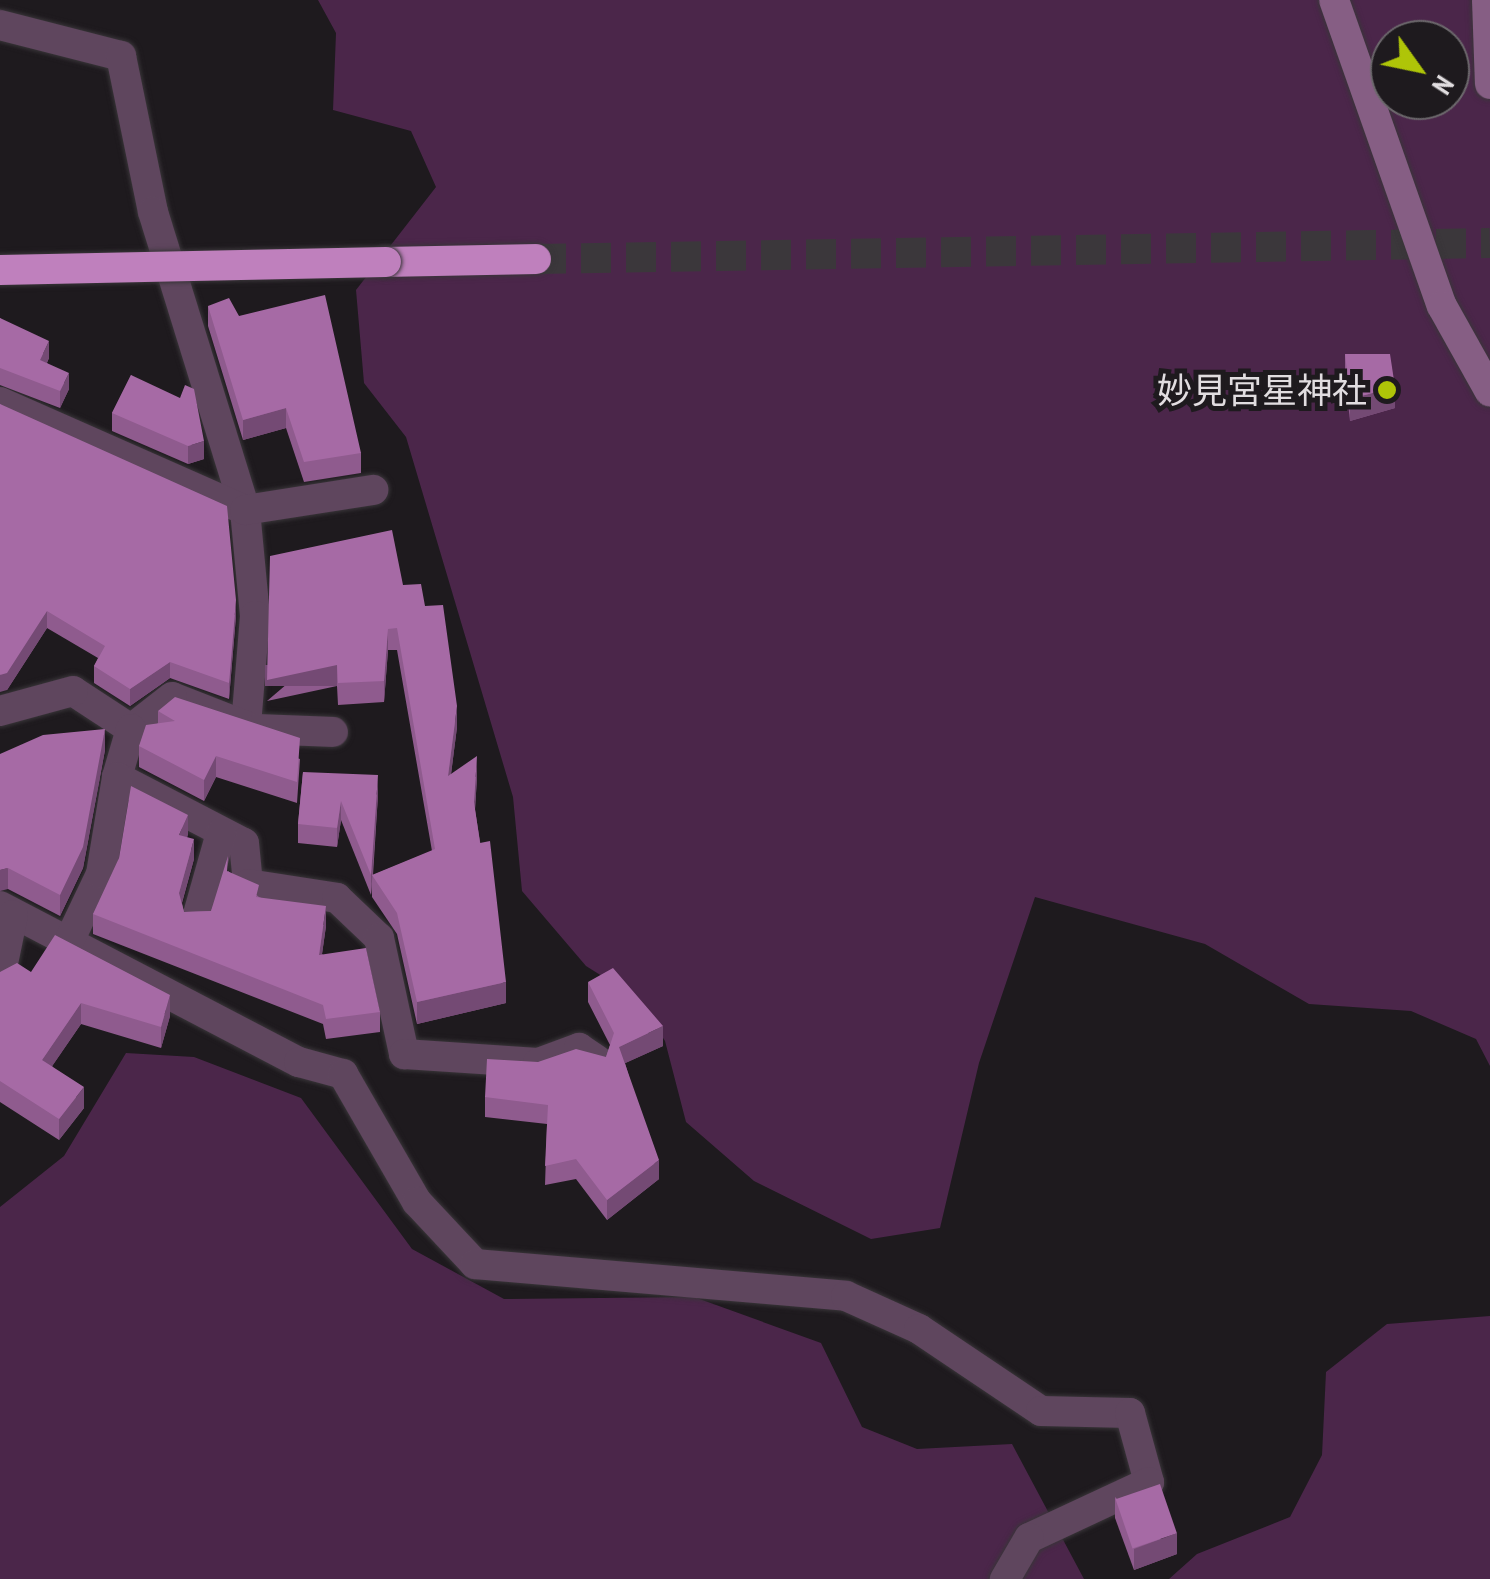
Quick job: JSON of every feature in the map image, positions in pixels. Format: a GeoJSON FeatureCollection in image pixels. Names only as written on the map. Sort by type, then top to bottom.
{"type":"FeatureCollection","features":[{"type":"Feature","properties":{"kind":"highway"},"geometry":{"type":"LineString","coordinates":[[0,270],[536,259]]}},
{"type":"Feature","properties":{"kind":"main road"},"geometry":{"type":"LineString","coordinates":[[1334,0],[1442,306],[1490,392]]}},
{"type":"Feature","properties":{"kind":"main road"},"geometry":{"type":"LineString","coordinates":[[1487,0],[1490,84]]}},
{"type":"Feature","properties":{"kind":"street"},"geometry":{"type":"LineString","coordinates":[[0,24],[121,56],[152,212],[245,510],[256,616],[246,726]]}},
{"type":"Feature","properties":{"kind":"street"},"geometry":{"type":"LineString","coordinates":[[0,402],[245,510],[373,490]]}},
{"type":"Feature","properties":{"kind":"street"},"geometry":{"type":"LineString","coordinates":[[0,711],[73,692],[131,728]]}},
{"type":"Feature","properties":{"kind":"street"},"geometry":{"type":"LineString","coordinates":[[71,937],[101,874],[117,777],[131,728],[172,697],[246,726],[304,738],[334,732]]}},
{"type":"Feature","properties":{"kind":"street"},"geometry":{"type":"LineString","coordinates":[[117,777],[248,847],[248,884],[337,898],[379,938],[396,1041],[408,1057],[538,1062],[580,1048],[596,1060]]}},
{"type":"Feature","properties":{"kind":"street"},"geometry":{"type":"LineString","coordinates":[[197,918],[221,833]]}},
{"type":"Feature","properties":{"kind":"street"},"geometry":{"type":"LineString","coordinates":[[0,978],[7,911],[71,937],[147,988],[212,1012],[298,1062],[343,1074],[416,1202],[475,1264],[846,1296],[919,1329],[1042,1411],[1130,1413],[1149,1482],[1029,1538],[1005,1579]]}},
{"type":"Feature","properties":{"kind":"shaded area"},"geometry":{"type":"Polygon","coordinates":[[[318,0],[1490,0],[1490,1066],[1476,1039],[1411,1011],[1309,1004],[1205,944],[1035,897],[979,1063],[940,1228],[871,1239],[754,1181],[686,1122],[665,1041],[637,998],[586,966],[522,891],[513,797],[406,437],[364,383],[356,290],[436,187],[411,131],[333,110],[336,33],[318,0]]]}},
{"type":"Feature","properties":{"kind":"shaded area"},"geometry":{"type":"Polygon","coordinates":[[[126,1053],[194,1057],[301,1098],[412,1249],[504,1299],[694,1297],[821,1343],[862,1427],[917,1449],[1012,1444],[1084,1579],[0,1579],[0,1207],[64,1156],[126,1053]]]}},
{"type":"Feature","properties":{"kind":"shaded area"},"geometry":{"type":"Polygon","coordinates":[[[1490,1316],[1490,1579],[1169,1579],[1197,1554],[1290,1517],[1322,1455],[1326,1372],[1387,1324],[1490,1316]]]}},
{"type":"Feature","properties":{"kind":"building"},"geometry":{"type":"Polygon","coordinates":[[[325,295],[361,453],[304,462],[286,408],[243,420],[208,306],[229,298],[239,316],[325,295]]]}},
{"type":"Feature","properties":{"kind":"building"},"geometry":{"type":"Polygon","coordinates":[[[0,318],[49,341],[40,360],[69,373],[60,391],[0,368],[0,318]]]}},
{"type":"Feature","properties":{"kind":"building"},"geometry":{"type":"Polygon","coordinates":[[[1345,354],[1390,354],[1395,387],[1350,399],[1345,354]]]}},
{"type":"Feature","properties":{"kind":"building"},"geometry":{"type":"Polygon","coordinates":[[[131,375],[180,398],[185,385],[194,389],[204,441],[188,446],[112,413],[131,375]]]}},
{"type":"Feature","properties":{"kind":"building"},"geometry":{"type":"Polygon","coordinates":[[[0,404],[227,506],[236,600],[229,683],[170,662],[130,689],[94,666],[105,646],[47,611],[7,673],[0,675],[0,404]]]}},
{"type":"Feature","properties":{"kind":"building"},"geometry":{"type":"Polygon","coordinates":[[[392,530],[403,585],[421,584],[425,606],[443,605],[457,706],[448,776],[477,756],[474,802],[480,843],[490,841],[506,982],[417,1002],[397,913],[372,875],[435,849],[397,628],[388,629],[384,681],[338,683],[337,665],[267,680],[270,556],[392,530]]]}},
{"type":"Feature","properties":{"kind":"building"},"geometry":{"type":"Polygon","coordinates":[[[175,697],[300,738],[297,782],[216,756],[204,780],[139,746],[146,725],[175,721],[158,711],[175,697]]]}},
{"type":"Feature","properties":{"kind":"building"},"geometry":{"type":"Polygon","coordinates":[[[105,729],[83,847],[60,895],[8,868],[0,870],[0,754],[43,735],[105,729]]]}},
{"type":"Feature","properties":{"kind":"building"},"geometry":{"type":"Polygon","coordinates":[[[303,772],[378,775],[371,875],[341,801],[337,828],[298,824],[303,772]]]}},
{"type":"Feature","properties":{"kind":"building"},"geometry":{"type":"Polygon","coordinates":[[[131,786],[188,815],[179,835],[194,839],[179,893],[184,912],[211,911],[228,856],[227,871],[259,885],[256,897],[326,906],[319,955],[366,948],[380,1012],[326,1019],[323,1005],[93,914],[119,858],[131,786]]]}},
{"type":"Feature","properties":{"kind":"building"},"geometry":{"type":"Polygon","coordinates":[[[55,935],[170,995],[161,1027],[81,1003],[42,1060],[84,1087],[59,1119],[0,1081],[0,972],[17,963],[31,972],[55,935]]]}},
{"type":"Feature","properties":{"kind":"building"},"geometry":{"type":"Polygon","coordinates":[[[613,968],[663,1026],[619,1047],[659,1160],[607,1200],[576,1159],[545,1166],[548,1105],[485,1097],[487,1059],[538,1062],[576,1049],[606,1057],[614,1033],[588,982],[613,968]]]}},
{"type":"Feature","properties":{"kind":"building"},"geometry":{"type":"Polygon","coordinates":[[[1160,1484],[1177,1533],[1132,1548],[1116,1499],[1160,1484]]]}},
{"type":"Feature","properties":{"kind":"tunnel"},"geometry":{"type":"LineString","coordinates":[[536,259],[1490,243]]}},
{"type":"Feature","properties":{"kind":"place","name":"妙見宮星神社"},"geometry":{"type":"Point","coordinates":[1387,390]}}]}
